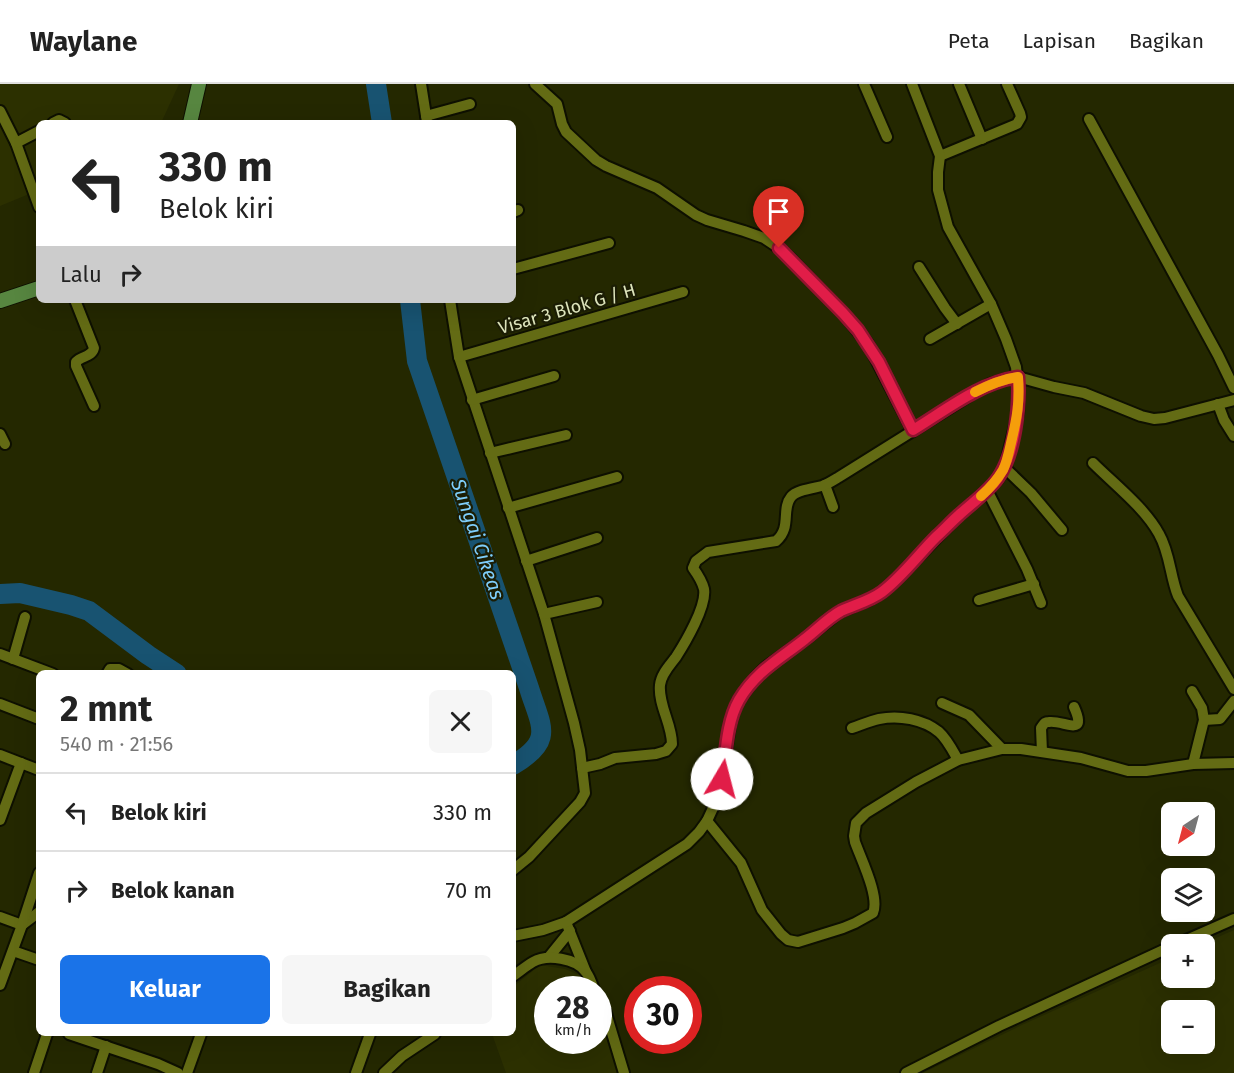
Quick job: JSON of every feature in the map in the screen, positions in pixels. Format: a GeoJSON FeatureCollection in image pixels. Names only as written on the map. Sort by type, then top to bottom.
{"type":"FeatureCollection","features":[{"type":"Feature","properties":{"kind":"street"},"geometry":{"type":"LineString","coordinates":[[191,120],[199,84]]}},
{"type":"Feature","properties":{"kind":"street"},"geometry":{"type":"LineString","coordinates":[[421,84],[426,119],[470,104]]}},
{"type":"Feature","properties":{"kind":"street"},"geometry":{"type":"LineString","coordinates":[[535,84],[557,104],[566,132],[596,160],[657,188],[696,215],[754,234],[779,248],[858,330],[879,362],[913,430]]}},
{"type":"Feature","properties":{"kind":"street"},"geometry":{"type":"LineString","coordinates":[[864,84],[887,137]]}},
{"type":"Feature","properties":{"kind":"street"},"geometry":{"type":"LineString","coordinates":[[549,957],[568,927],[626,882],[687,844],[699,832],[719,795],[733,714],[738,701],[756,677],[839,612],[881,593],[998,479],[1005,468],[1018,414],[1018,377],[1012,354],[991,304],[948,227],[938,190],[940,156],[912,84]]}},
{"type":"Feature","properties":{"kind":"street"},"geometry":{"type":"LineString","coordinates":[[959,84],[982,139]]}},
{"type":"Feature","properties":{"kind":"street"},"geometry":{"type":"LineString","coordinates":[[940,156],[1013,127],[1020,121],[1020,113],[1007,84]]}},
{"type":"Feature","properties":{"kind":"street"},"geometry":{"type":"LineString","coordinates":[[0,111],[16,143],[36,199]]}},
{"type":"Feature","properties":{"kind":"street"},"geometry":{"type":"LineString","coordinates":[[1089,119],[1234,388]]}},
{"type":"Feature","properties":{"kind":"street"},"geometry":{"type":"LineString","coordinates":[[16,143],[36,133]]}},
{"type":"Feature","properties":{"kind":"street"},"geometry":{"type":"LineString","coordinates":[[516,268],[609,243]]}},
{"type":"Feature","properties":{"kind":"street"},"geometry":{"type":"LineString","coordinates":[[919,267],[957,324]]}},
{"type":"Feature","properties":{"kind":"street"},"geometry":{"type":"LineString","coordinates":[[0,301],[36,289]]}},
{"type":"Feature","properties":{"kind":"street","name":"Visar 3 Blok G / H"},"geometry":{"type":"LineString","coordinates":[[459,357],[683,292]]}},
{"type":"Feature","properties":{"kind":"street"},"geometry":{"type":"LineString","coordinates":[[76,303],[94,348],[90,354],[79,358],[76,366],[94,406]]}},
{"type":"Feature","properties":{"kind":"street"},"geometry":{"type":"LineString","coordinates":[[450,303],[459,357],[544,614],[574,723],[585,793],[580,802],[529,857],[516,868]]}},
{"type":"Feature","properties":{"kind":"street"},"geometry":{"type":"LineString","coordinates":[[930,339],[991,304]]}},
{"type":"Feature","properties":{"kind":"street"},"geometry":{"type":"LineString","coordinates":[[472,400],[554,376]]}},
{"type":"Feature","properties":{"kind":"street"},"geometry":{"type":"LineString","coordinates":[[582,768],[615,758],[656,754],[666,751],[672,744],[659,687],[661,678],[681,649],[702,608],[704,589],[693,568],[696,561],[708,552],[776,541],[783,532],[790,497],[825,485],[975,392],[990,384],[1018,377],[1084,393],[1154,419],[1234,400]]}},
{"type":"Feature","properties":{"kind":"street"},"geometry":{"type":"LineString","coordinates":[[1218,404],[1234,436]]}},
{"type":"Feature","properties":{"kind":"street"},"geometry":{"type":"LineString","coordinates":[[490,453],[566,435]]}},
{"type":"Feature","properties":{"kind":"street"},"geometry":{"type":"LineString","coordinates":[[1093,463],[1145,514],[1160,534],[1178,596],[1234,689]]}},
{"type":"Feature","properties":{"kind":"street"},"geometry":{"type":"LineString","coordinates":[[1005,468],[1031,492],[1062,530]]}},
{"type":"Feature","properties":{"kind":"street"},"geometry":{"type":"LineString","coordinates":[[508,508],[617,477]]}},
{"type":"Feature","properties":{"kind":"street"},"geometry":{"type":"LineString","coordinates":[[825,485],[833,507]]}},
{"type":"Feature","properties":{"kind":"street"},"geometry":{"type":"LineString","coordinates":[[987,490],[1034,584],[1041,603]]}},
{"type":"Feature","properties":{"kind":"street"},"geometry":{"type":"LineString","coordinates":[[526,561],[597,538]]}},
{"type":"Feature","properties":{"kind":"street"},"geometry":{"type":"LineString","coordinates":[[979,600],[1034,584]]}},
{"type":"Feature","properties":{"kind":"street"},"geometry":{"type":"LineString","coordinates":[[544,614],[597,602]]}},
{"type":"Feature","properties":{"kind":"street"},"geometry":{"type":"LineString","coordinates":[[13,659],[25,617]]}},
{"type":"Feature","properties":{"kind":"street"},"geometry":{"type":"LineString","coordinates":[[0,654],[42,670]]}},
{"type":"Feature","properties":{"kind":"street"},"geometry":{"type":"LineString","coordinates":[[1192,691],[1202,708],[1204,720],[1193,764]]}},
{"type":"Feature","properties":{"kind":"street"},"geometry":{"type":"LineString","coordinates":[[1204,720],[1220,719],[1234,702]]}},
{"type":"Feature","properties":{"kind":"street"},"geometry":{"type":"LineString","coordinates":[[942,703],[969,715],[1002,749]]}},
{"type":"Feature","properties":{"kind":"street"},"geometry":{"type":"LineString","coordinates":[[0,705],[36,718]]}},
{"type":"Feature","properties":{"kind":"street"},"geometry":{"type":"LineString","coordinates":[[1042,752],[1041,728],[1043,725],[1050,721],[1076,725],[1079,719],[1074,707]]}},
{"type":"Feature","properties":{"kind":"street"},"geometry":{"type":"LineString","coordinates":[[852,728],[879,719],[891,718],[923,723],[939,732],[958,760]]}},
{"type":"Feature","properties":{"kind":"street"},"geometry":{"type":"LineString","coordinates":[[706,821],[741,863],[762,910],[781,934],[789,940],[798,942],[843,928],[873,913],[875,904],[872,889],[855,842],[856,823],[866,813],[906,788],[958,760],[1002,749],[1081,758],[1128,771],[1146,771],[1193,764],[1234,763]]}},
{"type":"Feature","properties":{"kind":"street"},"geometry":{"type":"LineString","coordinates":[[0,755],[36,769]]}},
{"type":"Feature","properties":{"kind":"street"},"geometry":{"type":"LineString","coordinates":[[0,820],[21,763]]}},
{"type":"Feature","properties":{"kind":"street"},"geometry":{"type":"LineString","coordinates":[[0,985],[36,891]]}},
{"type":"Feature","properties":{"kind":"street"},"geometry":{"type":"LineString","coordinates":[[22,925],[36,914]]}},
{"type":"Feature","properties":{"kind":"street"},"geometry":{"type":"LineString","coordinates":[[0,917],[22,925]]}},
{"type":"Feature","properties":{"kind":"street"},"geometry":{"type":"LineString","coordinates":[[1200,934],[1234,919]]}},
{"type":"Feature","properties":{"kind":"street"},"geometry":{"type":"LineString","coordinates":[[516,935],[568,927]]}},
{"type":"Feature","properties":{"kind":"street"},"geometry":{"type":"LineString","coordinates":[[568,927],[588,976]]}},
{"type":"Feature","properties":{"kind":"street"},"geometry":{"type":"LineString","coordinates":[[13,951],[36,959]]}},
{"type":"Feature","properties":{"kind":"street"},"geometry":{"type":"LineString","coordinates":[[906,1073],[999,1026],[1161,952]]}},
{"type":"Feature","properties":{"kind":"street"},"geometry":{"type":"LineString","coordinates":[[516,974],[534,961],[549,957],[576,964],[587,973]]}},
{"type":"Feature","properties":{"kind":"street"},"geometry":{"type":"LineString","coordinates":[[612,1033],[624,1073]]}},
{"type":"Feature","properties":{"kind":"street"},"geometry":{"type":"LineString","coordinates":[[34,1073],[46,1036]]}},
{"type":"Feature","properties":{"kind":"street"},"geometry":{"type":"LineString","coordinates":[[75,1036],[106,1046],[156,1069],[178,1073]]}},
{"type":"Feature","properties":{"kind":"street"},"geometry":{"type":"LineString","coordinates":[[187,1073],[200,1036]]}},
{"type":"Feature","properties":{"kind":"street"},"geometry":{"type":"LineString","coordinates":[[356,1073],[369,1036]]}},
{"type":"Feature","properties":{"kind":"street"},"geometry":{"type":"LineString","coordinates":[[384,1073],[402,1056],[432,1036]]}},
{"type":"Feature","properties":{"kind":"street"},"geometry":{"type":"LineString","coordinates":[[97,1073],[106,1046]]}},
{"type":"Feature","properties":{"kind":"shaded area"},"geometry":{"type":"Polygon","coordinates":[[[0,84],[179,84],[162,120],[36,120],[36,191],[0,206],[0,84]]]}},
{"type":"Feature","properties":{"kind":"shaded area"},"geometry":{"type":"Polygon","coordinates":[[[1234,930],[1234,1073],[923,1073],[1024,1024],[1161,962],[1161,988],[1215,988],[1215,938],[1234,930]]]}},
{"type":"Feature","properties":{"kind":"shaded area"},"geometry":{"type":"Polygon","coordinates":[[[540,965],[565,969],[582,976],[534,976],[534,1054],[612,1054],[612,1048],[618,1073],[506,1073],[493,1036],[516,1036],[516,985],[540,965]]]}},
{"type":"Feature","properties":{"kind":"waterway","name":"Sungai Cikeas"},"geometry":{"type":"LineString","coordinates":[[376,84],[382,120]]}},
{"type":"Feature","properties":{"kind":"waterway","name":"Sungai Cikeas"},"geometry":{"type":"LineString","coordinates":[[410,303],[417,361],[540,723],[540,740],[535,748],[516,763]]}},
{"type":"Feature","properties":{"kind":"waterway","name":"Sungai Cikeas"},"geometry":{"type":"LineString","coordinates":[[0,594],[20,593],[89,611],[171,670]]}},
{"type":"Feature","properties":{"kind":"slow traffic"},"geometry":{"type":"LineString","coordinates":[[975,392],[990,384],[1018,377],[1018,414],[1005,468],[998,479],[981,496]]}},
{"type":"Feature","properties":{"kind":"route"},"geometry":{"type":"LineString","coordinates":[[722,779],[733,714],[746,689],[766,667],[839,612],[881,593],[998,479],[1005,468],[1018,414],[1018,377],[990,384],[913,430],[879,362],[858,330],[779,248]]}}]}
